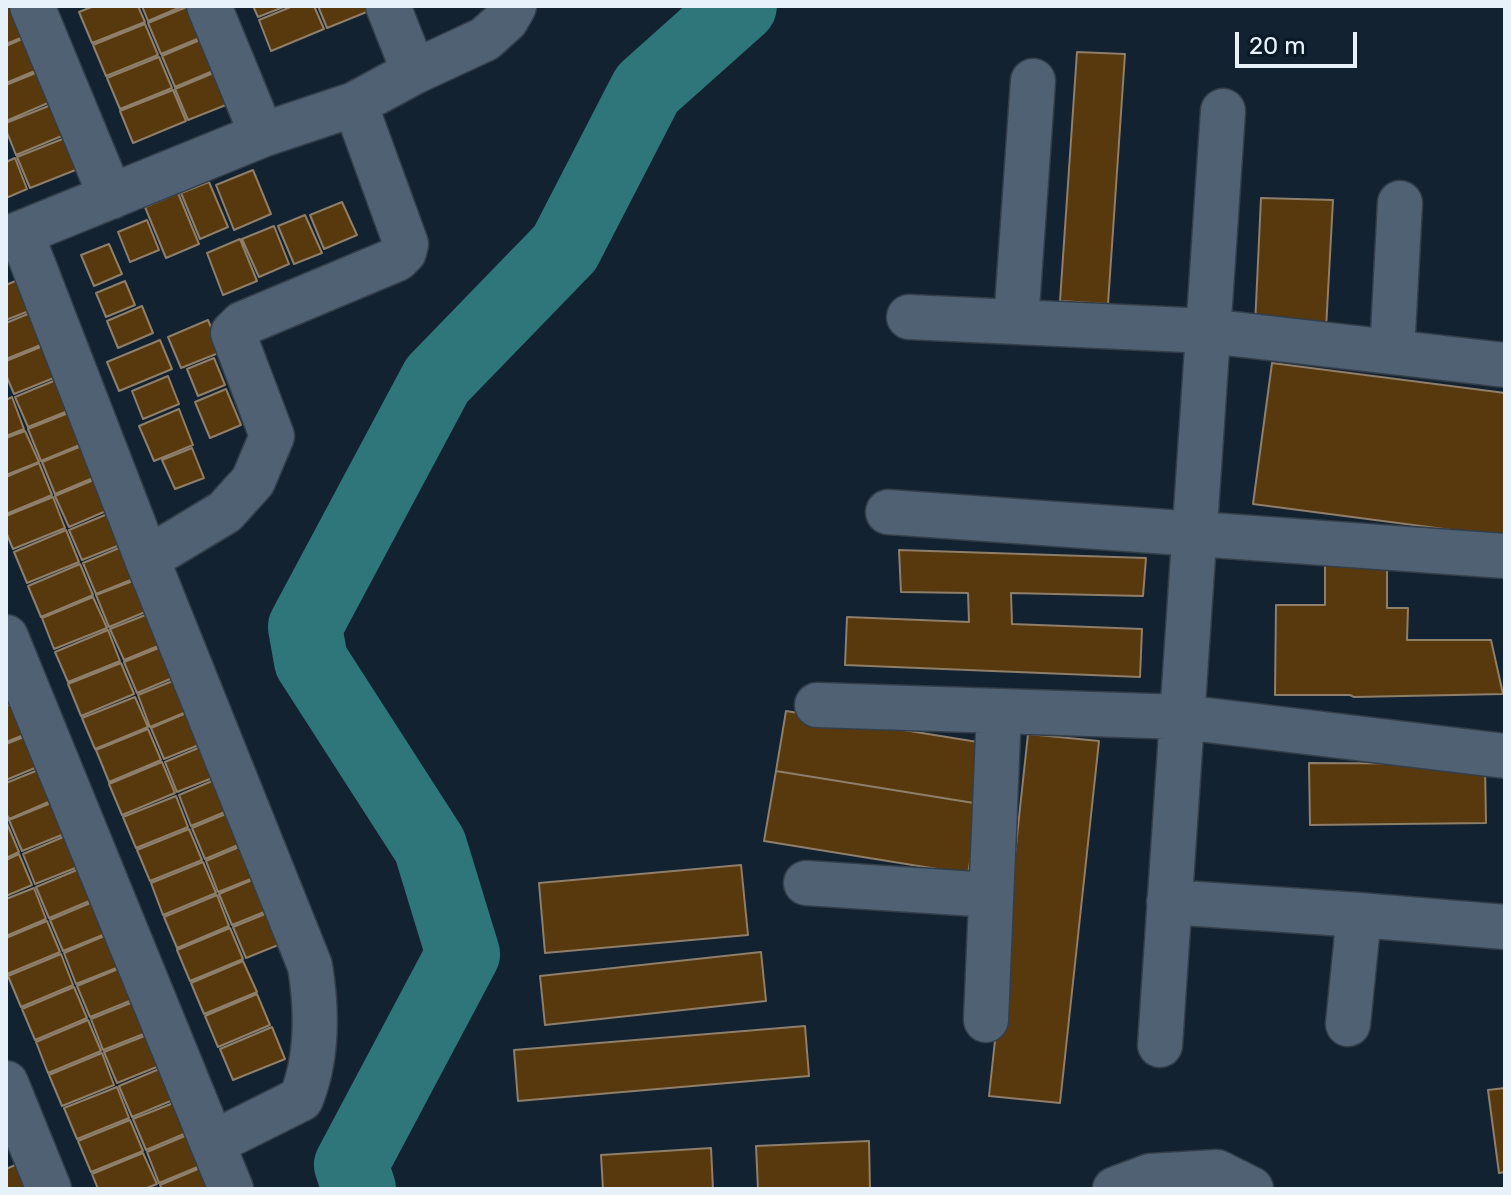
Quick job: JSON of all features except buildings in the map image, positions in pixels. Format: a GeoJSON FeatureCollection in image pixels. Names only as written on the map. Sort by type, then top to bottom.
{"type":"FeatureCollection","features":[{"type":"Feature","properties":{"kind":"street"},"geometry":{"type":"LineString","coordinates":[[32,6],[111,197]]}},
{"type":"Feature","properties":{"kind":"street"},"geometry":{"type":"LineString","coordinates":[[209,6],[262,135]]}},
{"type":"Feature","properties":{"kind":"street"},"geometry":{"type":"LineString","coordinates":[[388,6],[414,72]]}},
{"type":"Feature","properties":{"kind":"street"},"geometry":{"type":"LineString","coordinates":[[213,1143],[301,1099],[308,1082],[316,1014],[310,966],[13,236],[262,135],[355,104],[485,39],[506,20],[514,6]]}},
{"type":"Feature","properties":{"kind":"street"},"geometry":{"type":"LineString","coordinates":[[1016,322],[1033,81]]}},
{"type":"Feature","properties":{"kind":"street"},"geometry":{"type":"LineString","coordinates":[[147,559],[225,512],[253,481],[272,436],[233,333],[242,324],[397,259],[404,252],[406,244],[355,104]]}},
{"type":"Feature","properties":{"kind":"street"},"geometry":{"type":"LineString","coordinates":[[1160,1045],[1223,111]]}},
{"type":"Feature","properties":{"kind":"street"},"geometry":{"type":"LineString","coordinates":[[1392,352],[1400,203]]}},
{"type":"Feature","properties":{"kind":"street"},"geometry":{"type":"LineString","coordinates":[[909,317],[1208,331],[1505,365]]}},
{"type":"Feature","properties":{"kind":"street"},"geometry":{"type":"LineString","coordinates":[[888,512],[1505,556]]}},
{"type":"Feature","properties":{"kind":"street"},"geometry":{"type":"LineString","coordinates":[[6,637],[231,1189]]}},
{"type":"Feature","properties":{"kind":"street"},"geometry":{"type":"LineString","coordinates":[[817,705],[1182,717],[1505,756]]}},
{"type":"Feature","properties":{"kind":"street"},"geometry":{"type":"LineString","coordinates":[[986,1020],[999,711]]}},
{"type":"Feature","properties":{"kind":"street"},"geometry":{"type":"LineString","coordinates":[[806,883],[991,895]]}},
{"type":"Feature","properties":{"kind":"street"},"geometry":{"type":"LineString","coordinates":[[1169,902],[1505,927]]}},
{"type":"Feature","properties":{"kind":"street"},"geometry":{"type":"LineString","coordinates":[[1348,1024],[1359,915]]}},
{"type":"Feature","properties":{"kind":"street"},"geometry":{"type":"LineString","coordinates":[[6,1083],[49,1189]]}},
{"type":"Feature","properties":{"kind":"street"},"geometry":{"type":"LineString","coordinates":[[1115,1189],[1150,1176],[1217,1172],[1251,1189]]}},
{"type":"Feature","properties":{"kind":"waterway"},"geometry":{"type":"LineString","coordinates":[[359,1189],[351,1165],[463,954],[430,846],[311,661],[305,627],[437,380],[565,248],[647,89],[740,6]]}}]}
